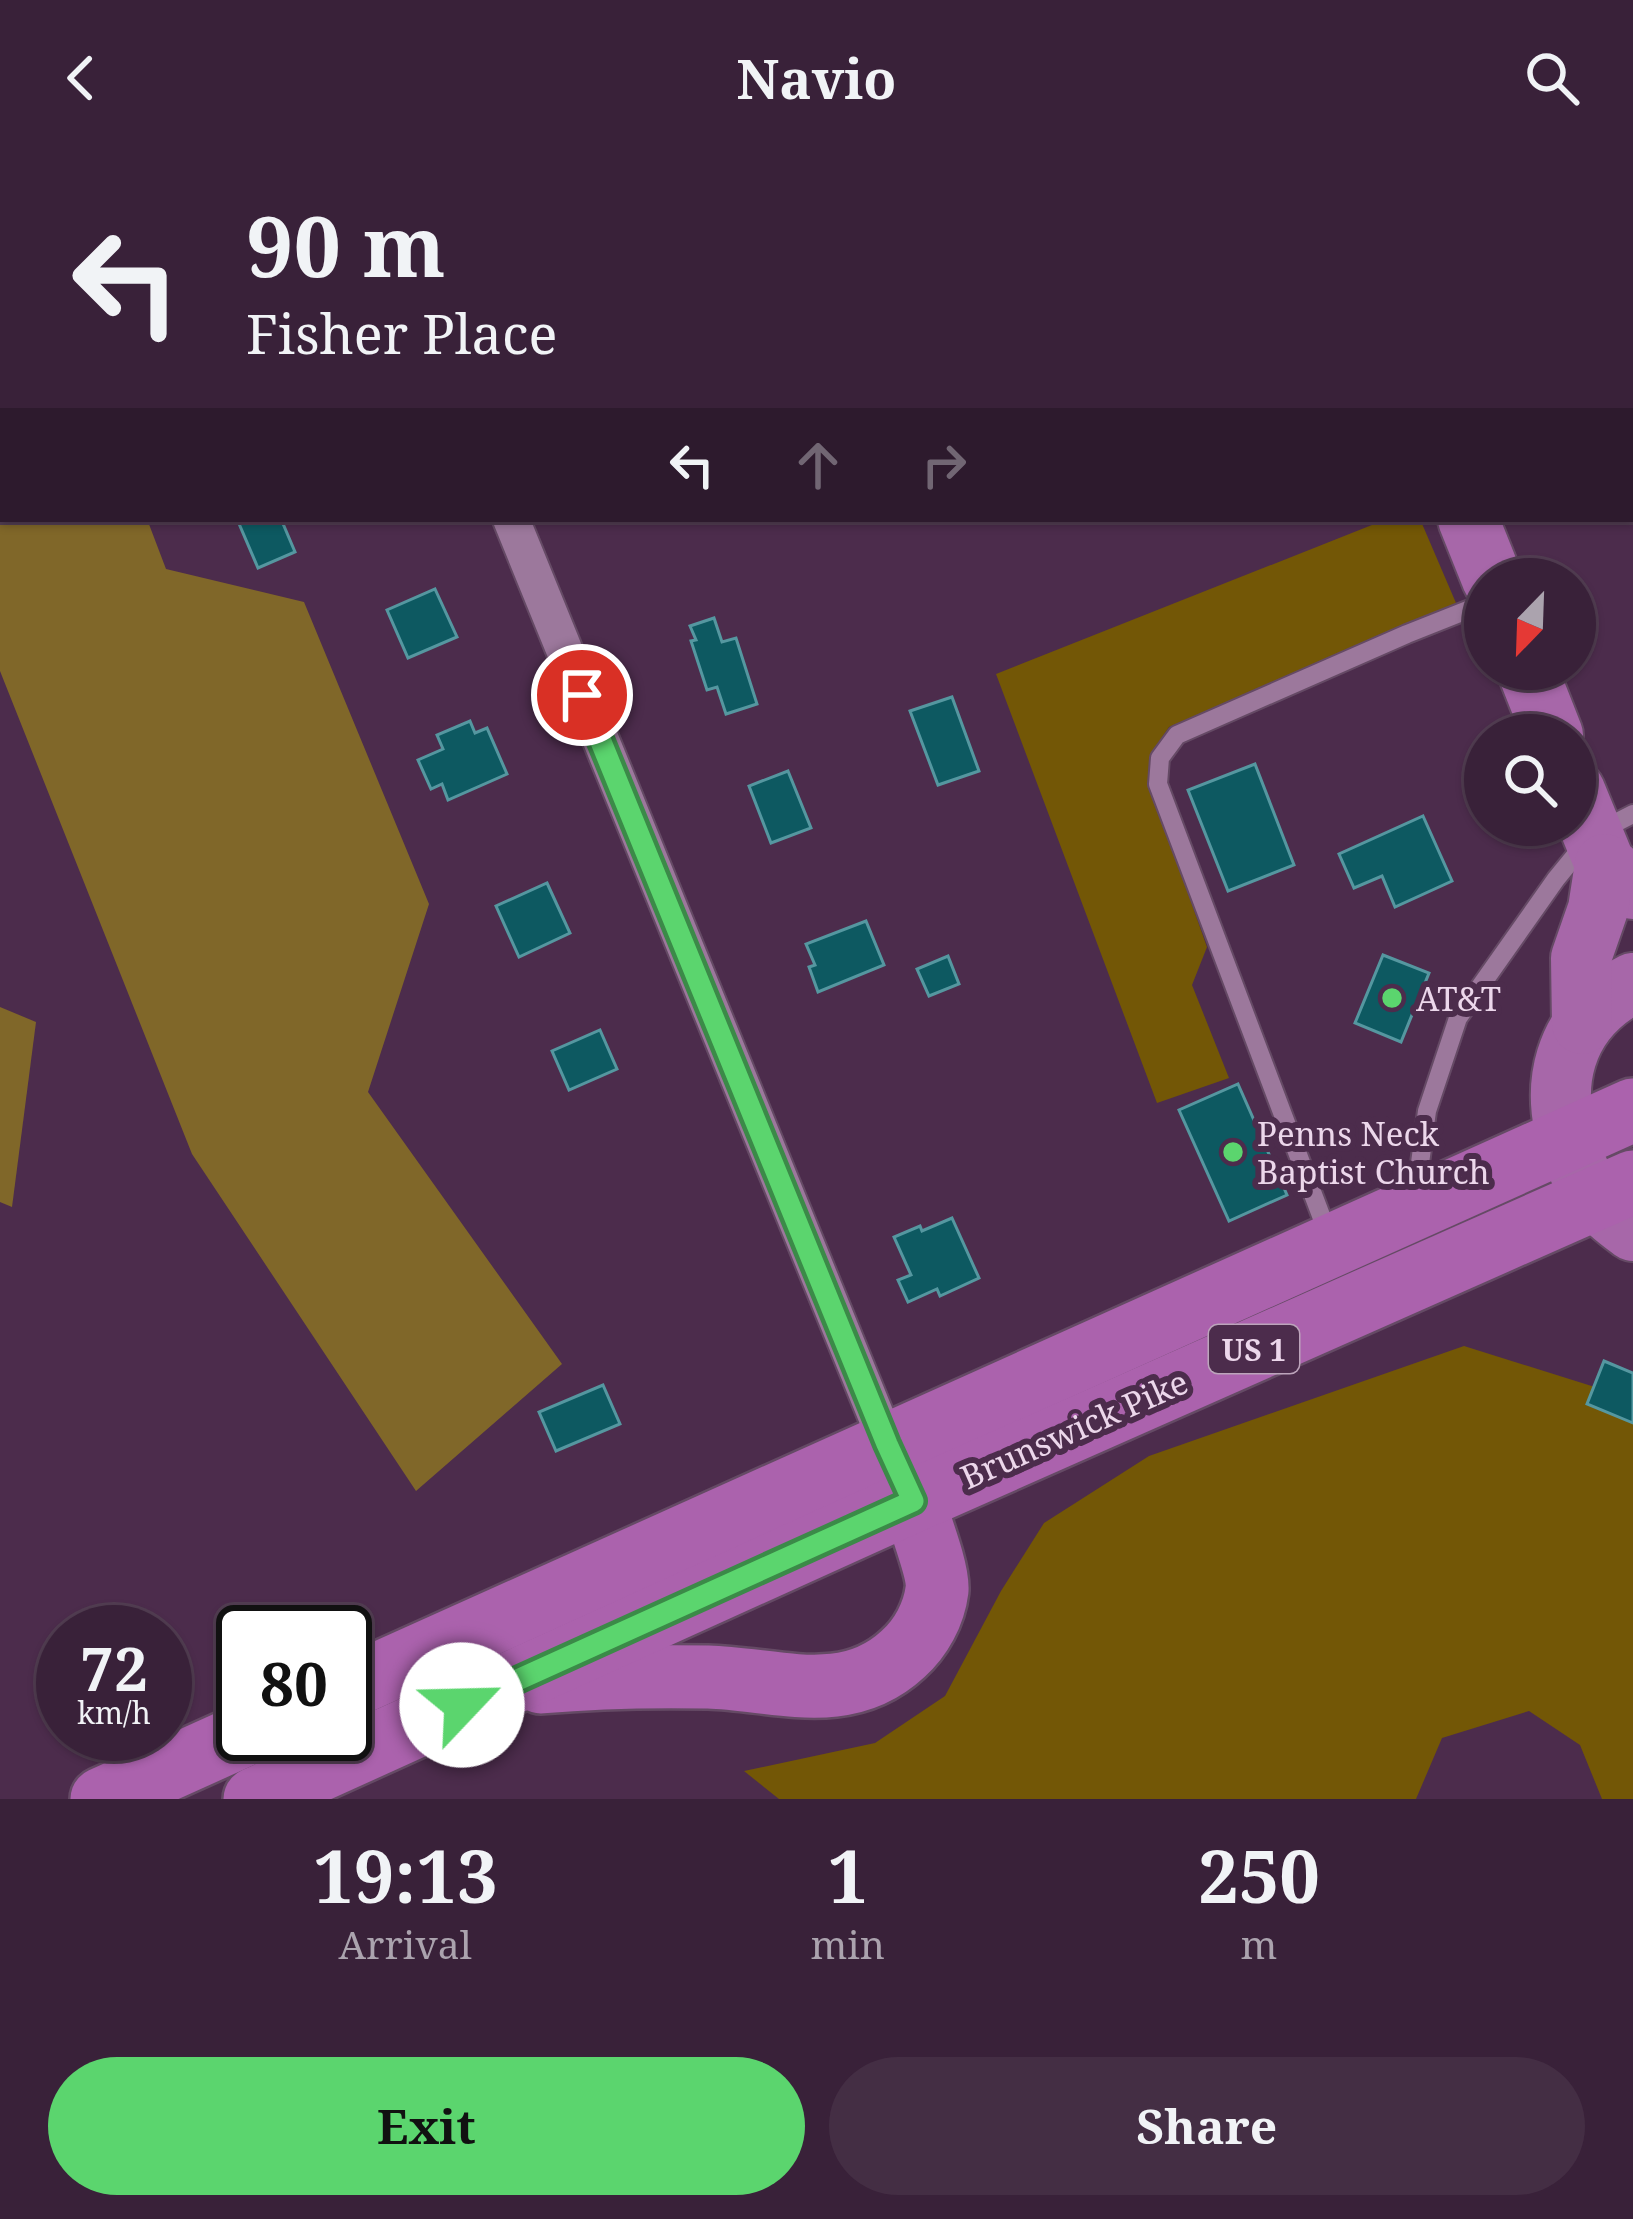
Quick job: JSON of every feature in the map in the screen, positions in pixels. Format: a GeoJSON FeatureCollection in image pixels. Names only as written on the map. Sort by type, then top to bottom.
{"type":"FeatureCollection","features":[{"type":"Feature","properties":{"kind":"highway","name":"Brunswick Pike"},"geometry":{"type":"LineString","coordinates":[[372,1677],[1633,1110]]}},
{"type":"Feature","properties":{"kind":"highway","name":"Brunswick Pike"},"geometry":{"type":"LineString","coordinates":[[255,1799],[1549,1218],[1621,1204]]}},
{"type":"Feature","properties":{"kind":"highway"},"geometry":{"type":"LineString","coordinates":[[503,1686],[586,1678],[710,1677],[824,1688],[858,1682],[888,1668],[913,1645],[929,1618],[938,1586],[913,1501]]}},
{"type":"Feature","properties":{"kind":"highway"},"geometry":{"type":"LineString","coordinates":[[102,1799],[216,1748]]}},
{"type":"Feature","properties":{"kind":"main road"},"geometry":{"type":"LineString","coordinates":[[1469,522],[1484,558]]}},
{"type":"Feature","properties":{"kind":"main road"},"geometry":{"type":"LineString","coordinates":[[1582,1024],[1581,958],[1598,909],[1608,839]]}},
{"type":"Feature","properties":{"kind":"main road"},"geometry":{"type":"LineString","coordinates":[[1621,1204],[1580,1171],[1567,1141],[1559,1094],[1564,1064],[1582,1024],[1610,995],[1633,983]]}},
{"type":"Feature","properties":{"kind":"street"},"geometry":{"type":"LineString","coordinates":[[512,522],[913,1501]]}},
{"type":"Feature","properties":{"kind":"lane"},"geometry":{"type":"LineString","coordinates":[[1332,1245],[1158,784],[1160,758],[1177,735],[1464,611]]}},
{"type":"Feature","properties":{"kind":"lane"},"geometry":{"type":"LineString","coordinates":[[1414,1210],[1427,1111],[1458,1018],[1556,879],[1608,839]]}},
{"type":"Feature","properties":{"kind":"shaded area"},"geometry":{"type":"Polygon","coordinates":[[[0,522],[148,522],[166,569],[304,602],[429,904],[368,1092],[562,1364],[416,1491],[192,1154],[0,671],[0,522]]]}},
{"type":"Feature","properties":{"kind":"shaded area"},"geometry":{"type":"Polygon","coordinates":[[[1379,522],[1421,522],[1456,603],[1169,727],[1154,749],[1149,783],[1207,947],[1192,985],[1229,1078],[1157,1103],[996,674],[1379,522]]]}},
{"type":"Feature","properties":{"kind":"shaded area"},"geometry":{"type":"Polygon","coordinates":[[[0,1007],[36,1022],[12,1207],[0,1202],[0,1007]]]}},
{"type":"Feature","properties":{"kind":"shaded area"},"geometry":{"type":"Polygon","coordinates":[[[1464,1346],[1633,1399],[1633,1799],[1602,1799],[1580,1745],[1529,1711],[1442,1738],[1416,1799],[779,1799],[744,1771],[875,1743],[945,1696],[1044,1523],[1149,1456],[1464,1346]]]}},
{"type":"Feature","properties":{"kind":"building"},"geometry":{"type":"Polygon","coordinates":[[[238,522],[282,522],[295,552],[258,568],[238,522]]]}},
{"type":"Feature","properties":{"kind":"building"},"geometry":{"type":"Polygon","coordinates":[[[435,589],[457,637],[408,658],[387,610],[435,589]]]}},
{"type":"Feature","properties":{"kind":"building"},"geometry":{"type":"Polygon","coordinates":[[[714,618],[722,642],[736,638],[757,704],[726,714],[717,687],[707,690],[691,641],[696,640],[690,626],[714,618]]]}},
{"type":"Feature","properties":{"kind":"building"},"geometry":{"type":"Polygon","coordinates":[[[952,697],[979,771],[938,785],[910,711],[952,697]]]}},
{"type":"Feature","properties":{"kind":"building"},"geometry":{"type":"Polygon","coordinates":[[[470,721],[475,733],[487,728],[507,774],[448,800],[442,784],[431,789],[418,760],[443,749],[437,735],[470,721]]]}},
{"type":"Feature","properties":{"kind":"building"},"geometry":{"type":"Polygon","coordinates":[[[1255,764],[1294,865],[1228,891],[1188,790],[1255,764]]]}},
{"type":"Feature","properties":{"kind":"building"},"geometry":{"type":"Polygon","coordinates":[[[788,771],[811,828],[771,843],[749,786],[788,771]]]}},
{"type":"Feature","properties":{"kind":"building"},"geometry":{"type":"Polygon","coordinates":[[[1423,816],[1452,881],[1395,907],[1382,876],[1354,888],[1339,854],[1423,816]]]}},
{"type":"Feature","properties":{"kind":"building"},"geometry":{"type":"Polygon","coordinates":[[[547,883],[570,933],[519,957],[496,906],[547,883]]]}},
{"type":"Feature","properties":{"kind":"building"},"geometry":{"type":"Polygon","coordinates":[[[866,921],[884,965],[818,992],[809,967],[815,965],[806,944],[866,921]]]}},
{"type":"Feature","properties":{"kind":"building","name":"AT&T"},"geometry":{"type":"Polygon","coordinates":[[[1383,955],[1429,973],[1401,1042],[1355,1023],[1383,955]]]}},
{"type":"Feature","properties":{"kind":"building"},"geometry":{"type":"Polygon","coordinates":[[[948,956],[959,984],[929,996],[917,969],[948,956]]]}},
{"type":"Feature","properties":{"kind":"building"},"geometry":{"type":"Polygon","coordinates":[[[600,1030],[617,1069],[569,1090],[552,1051],[600,1030]]]}},
{"type":"Feature","properties":{"kind":"building","name":"Penns Neck Baptist Church"},"geometry":{"type":"Polygon","coordinates":[[[1238,1084],[1287,1195],[1229,1221],[1179,1110],[1238,1084]]]}},
{"type":"Feature","properties":{"kind":"building"},"geometry":{"type":"Polygon","coordinates":[[[952,1218],[979,1278],[940,1296],[937,1289],[908,1302],[898,1280],[911,1275],[894,1237],[952,1218]]]}},
{"type":"Feature","properties":{"kind":"building"},"geometry":{"type":"Polygon","coordinates":[[[1604,1361],[1633,1373],[1633,1423],[1587,1404],[1604,1361]]]}},
{"type":"Feature","properties":{"kind":"building"},"geometry":{"type":"Polygon","coordinates":[[[603,1385],[620,1424],[556,1451],[539,1412],[603,1385]]]}},
{"type":"Feature","properties":{"kind":"place","name":"AT&T"},"geometry":{"type":"Point","coordinates":[1392,998]}},
{"type":"Feature","properties":{"kind":"place","name":"Penns Neck Baptist Church"},"geometry":{"type":"Point","coordinates":[1233,1152]}},
{"type":"Feature","properties":{"kind":"route"},"geometry":{"type":"LineString","coordinates":[[462,1705],[913,1501],[582,695]]}}]}
